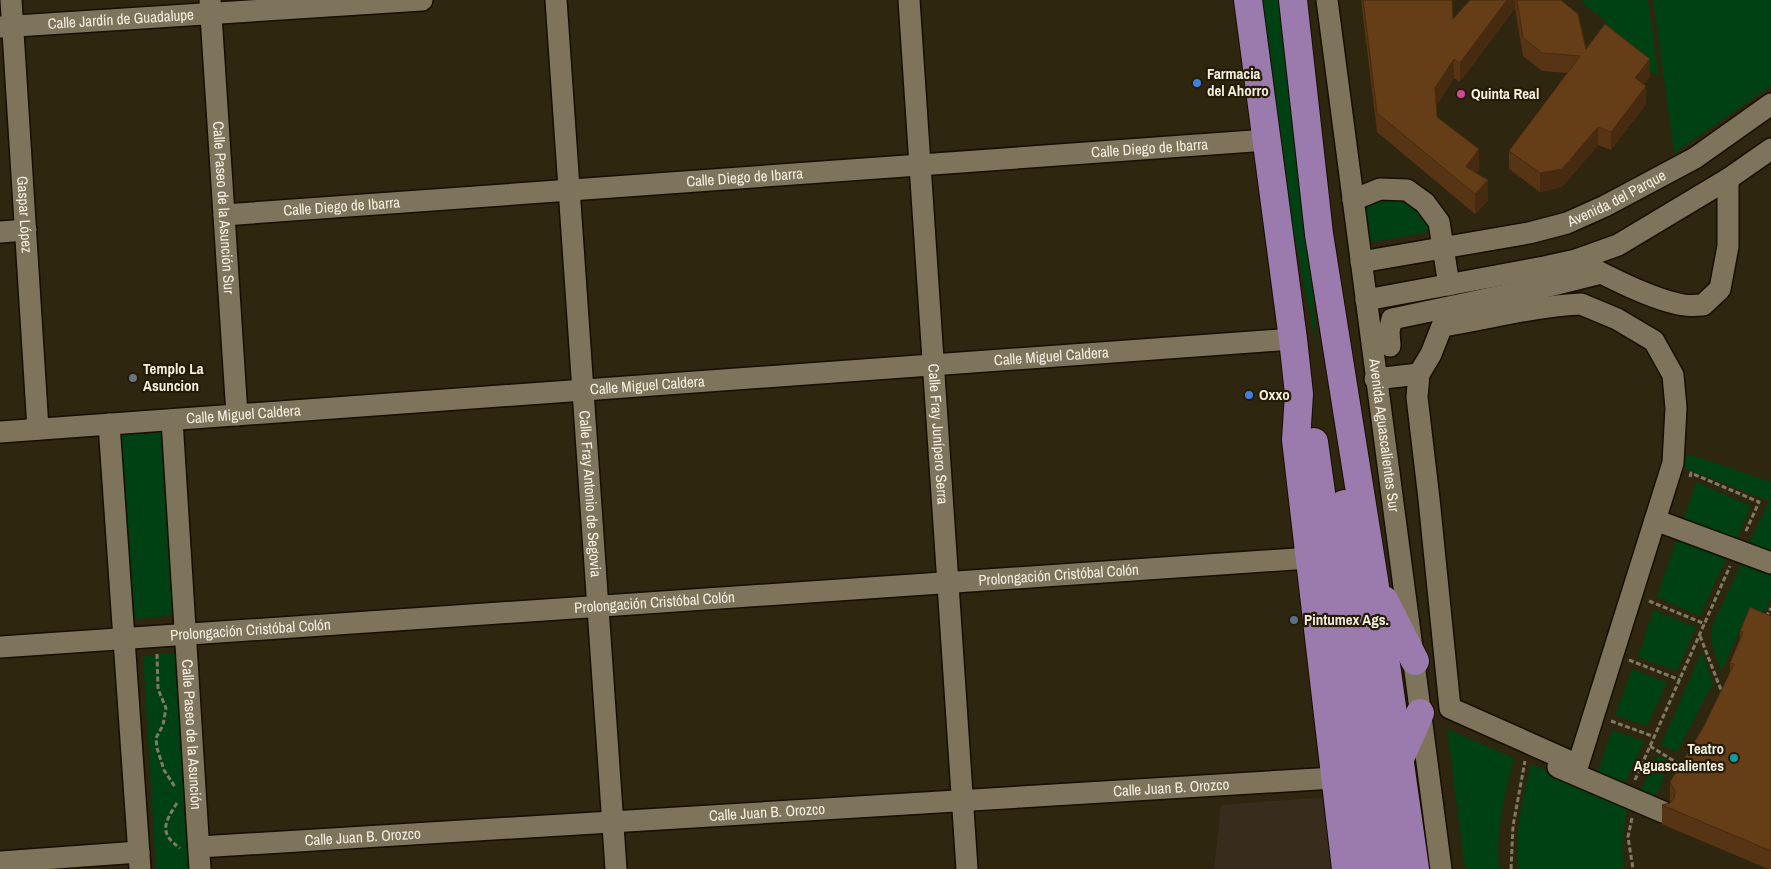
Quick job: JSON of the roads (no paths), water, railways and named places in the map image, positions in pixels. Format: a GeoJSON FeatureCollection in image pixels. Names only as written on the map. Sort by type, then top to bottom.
{"type":"FeatureCollection","features":[{"type":"Feature","properties":{"kind":"main road"},"geometry":{"type":"LineString","coordinates":[[1248,0],[1293,339],[1299,394],[1296,440],[1346,869]]}},
{"type":"Feature","properties":{"kind":"main road","name":"Avenida Aguascalientes Sur"},"geometry":{"type":"LineString","coordinates":[[1293,0],[1319,234],[1374,580],[1415,869]]}},
{"type":"Feature","properties":{"kind":"main road","name":"Avenida Aguascalientes Sur"},"geometry":{"type":"LineString","coordinates":[[1319,234],[1321,286],[1348,547],[1394,869]]}},
{"type":"Feature","properties":{"kind":"main road"},"geometry":{"type":"LineString","coordinates":[[1299,394],[1313,436],[1373,869]]}},
{"type":"Feature","properties":{"kind":"main road"},"geometry":{"type":"LineString","coordinates":[[1374,580],[1414,661]]}},
{"type":"Feature","properties":{"kind":"main road"},"geometry":{"type":"LineString","coordinates":[[1399,761],[1436,712]]}},
{"type":"Feature","properties":{"kind":"street","name":"Gaspar López"},"geometry":{"type":"LineString","coordinates":[[11,0],[6,26],[26,230],[38,429]]}},
{"type":"Feature","properties":{"kind":"street","name":"Calle Jardín de Guadalupe"},"geometry":{"type":"LineString","coordinates":[[6,26],[210,7],[422,0]]}},
{"type":"Feature","properties":{"kind":"street","name":"Calle Fray Antonio de Segovia"},"geometry":{"type":"LineString","coordinates":[[556,0],[616,869]]}},
{"type":"Feature","properties":{"kind":"street","name":"Calle Fray Junípero Serra"},"geometry":{"type":"LineString","coordinates":[[909,0],[967,869]]}},
{"type":"Feature","properties":{"kind":"street","name":"Avenida Aguascalientes Sur"},"geometry":{"type":"LineString","coordinates":[[1327,0],[1375,379],[1414,661],[1436,712],[1441,869]]}},
{"type":"Feature","properties":{"kind":"street","name":"Calle Paseo de la Asunción Sur"},"geometry":{"type":"LineString","coordinates":[[210,7],[237,415]]}},
{"type":"Feature","properties":{"kind":"street","name":"Avenida del Parque"},"geometry":{"type":"LineString","coordinates":[[1361,262],[1529,233],[1567,223],[1605,206],[1695,158],[1771,104]]}},
{"type":"Feature","properties":{"kind":"street","name":"Calle Diego de Ibarra"},"geometry":{"type":"LineString","coordinates":[[224,215],[1267,140]]}},
{"type":"Feature","properties":{"kind":"street"},"geometry":{"type":"LineString","coordinates":[[1436,712],[1434,554],[1417,398],[1419,374],[1431,354],[1442,326],[1479,320],[1549,286],[1576,260],[1618,245],[1728,179],[1771,149]]}},
{"type":"Feature","properties":{"kind":"street"},"geometry":{"type":"LineString","coordinates":[[1576,260],[1655,296],[1684,305],[1703,305],[1720,289],[1728,246],[1728,179]]}},
{"type":"Feature","properties":{"kind":"street"},"geometry":{"type":"LineString","coordinates":[[1353,200],[1380,189],[1406,190],[1426,203],[1439,222],[1449,285]]}},
{"type":"Feature","properties":{"kind":"street"},"geometry":{"type":"LineString","coordinates":[[0,232],[26,230]]}},
{"type":"Feature","properties":{"kind":"street"},"geometry":{"type":"LineString","coordinates":[[1390,346],[1389,331],[1392,319],[1549,286],[1601,273]]}},
{"type":"Feature","properties":{"kind":"street"},"geometry":{"type":"LineString","coordinates":[[1366,300],[1449,285],[1549,286],[1581,304],[1617,319],[1654,341],[1674,375],[1676,408],[1673,463],[1578,765],[1436,712]]}},
{"type":"Feature","properties":{"kind":"street","name":"Calle Miguel Caldera"},"geometry":{"type":"LineString","coordinates":[[0,432],[1293,339]]}},
{"type":"Feature","properties":{"kind":"street"},"geometry":{"type":"LineString","coordinates":[[1375,379],[1419,374]]}},
{"type":"Feature","properties":{"kind":"street","name":"Calle Paseo de la Asunción"},"geometry":{"type":"LineString","coordinates":[[172,420],[200,869]]}},
{"type":"Feature","properties":{"kind":"street"},"geometry":{"type":"LineString","coordinates":[[0,862],[140,861],[109,424]]}},
{"type":"Feature","properties":{"kind":"street"},"geometry":{"type":"LineString","coordinates":[[1655,520],[1771,564]]}},
{"type":"Feature","properties":{"kind":"street"},"geometry":{"type":"LineString","coordinates":[[1400,554],[1416,552],[1434,554]]}},
{"type":"Feature","properties":{"kind":"street","name":"Prolongación Cristóbal Colón"},"geometry":{"type":"LineString","coordinates":[[0,647],[1309,558]]}},
{"type":"Feature","properties":{"kind":"street"},"geometry":{"type":"LineString","coordinates":[[1436,712],[1664,812]]}},
{"type":"Feature","properties":{"kind":"street","name":"Calle Juan B. Orozco"},"geometry":{"type":"LineString","coordinates":[[199,847],[1334,778]]}},
{"type":"Feature","properties":{"kind":"place","name":"Farmacia del Ahorro"},"geometry":{"type":"Point","coordinates":[1197,83]}},
{"type":"Feature","properties":{"kind":"place","name":"Quinta Real"},"geometry":{"type":"Point","coordinates":[1461,94]}},
{"type":"Feature","properties":{"kind":"place","name":"Templo La Asuncion"},"geometry":{"type":"Point","coordinates":[133,378]}},
{"type":"Feature","properties":{"kind":"place","name":"Oxxo"},"geometry":{"type":"Point","coordinates":[1249,395]}},
{"type":"Feature","properties":{"kind":"place","name":"Pintumex Ags."},"geometry":{"type":"Point","coordinates":[1294,620]}},
{"type":"Feature","properties":{"kind":"place","name":"Teatro Aguascalientes"},"geometry":{"type":"Point","coordinates":[1734,758]}}]}
